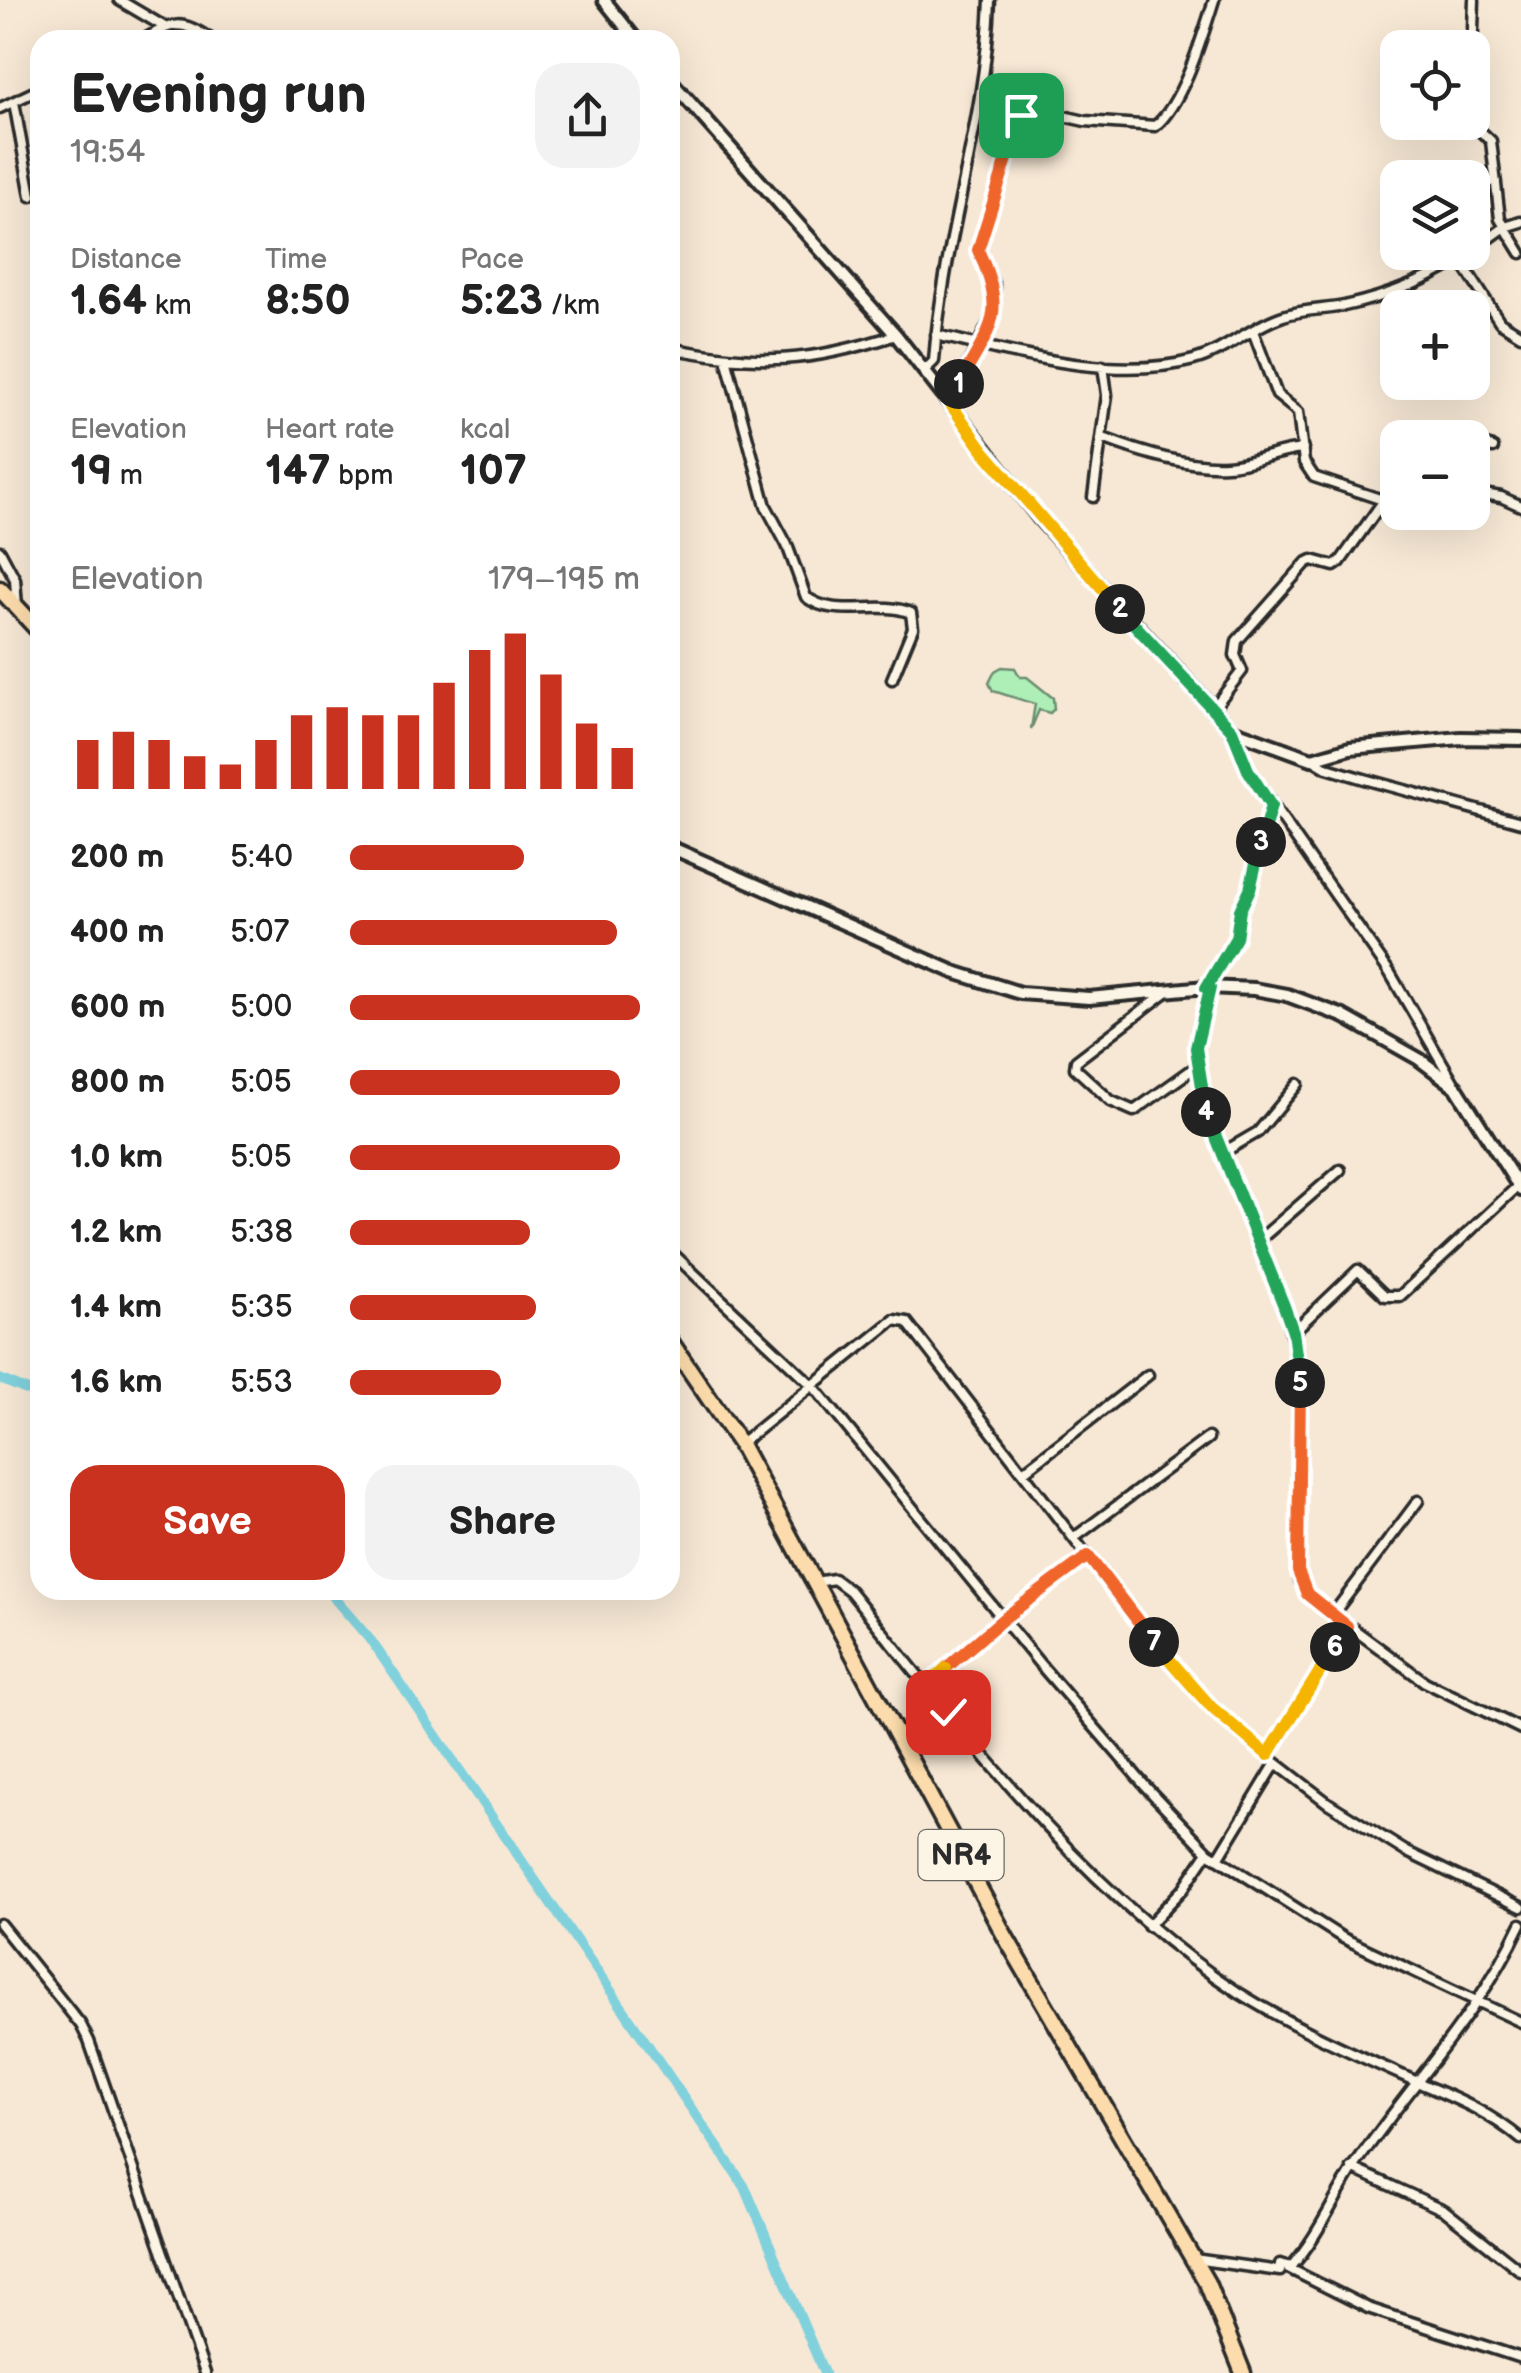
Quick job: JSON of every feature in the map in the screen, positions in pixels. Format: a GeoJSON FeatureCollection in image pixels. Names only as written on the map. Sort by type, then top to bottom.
{"type":"FeatureCollection","features":[{"type":"Feature","properties":{"kind":"highway"},"geometry":{"type":"LineString","coordinates":[[0,589],[30,621]]}},
{"type":"Feature","properties":{"kind":"highway","name":"NR4"},"geometry":{"type":"LineString","coordinates":[[680,1356],[740,1444],[998,1922],[1207,2283],[1243,2373]]}},
{"type":"Feature","properties":{"kind":"street"},"geometry":{"type":"LineString","coordinates":[[119,0],[163,26]]}},
{"type":"Feature","properties":{"kind":"street"},"geometry":{"type":"LineString","coordinates":[[604,0],[628,30]]}},
{"type":"Feature","properties":{"kind":"street"},"geometry":{"type":"LineString","coordinates":[[925,370],[934,360],[986,75],[990,0]]}},
{"type":"Feature","properties":{"kind":"street"},"geometry":{"type":"LineString","coordinates":[[949,402],[980,345],[996,299],[978,250],[1021,115],[1032,109],[1086,121],[1155,126],[1166,115],[1196,59],[1214,0]]}},
{"type":"Feature","properties":{"kind":"street"},"geometry":{"type":"LineString","coordinates":[[1473,30],[1474,0]]}},
{"type":"Feature","properties":{"kind":"street"},"geometry":{"type":"LineString","coordinates":[[157,30],[184,25],[193,30]]}},
{"type":"Feature","properties":{"kind":"street"},"geometry":{"type":"LineString","coordinates":[[680,91],[896,335],[1040,520],[1232,730],[1248,770],[1390,973],[1520,1188],[1400,1296],[1385,1296],[1358,1270],[1293,1332]]}},
{"type":"Feature","properties":{"kind":"street"},"geometry":{"type":"LineString","coordinates":[[0,108],[30,94]]}},
{"type":"Feature","properties":{"kind":"street"},"geometry":{"type":"LineString","coordinates":[[14,102],[30,190]]}},
{"type":"Feature","properties":{"kind":"street"},"geometry":{"type":"LineString","coordinates":[[1490,140],[1500,219],[1521,253]]}},
{"type":"Feature","properties":{"kind":"street"},"geometry":{"type":"LineString","coordinates":[[1490,182],[1496,182]]}},
{"type":"Feature","properties":{"kind":"street"},"geometry":{"type":"LineString","coordinates":[[1490,238],[1505,227],[1521,222]]}},
{"type":"Feature","properties":{"kind":"street"},"geometry":{"type":"LineString","coordinates":[[936,335],[1024,357],[1103,366],[1196,360],[1287,314],[1345,306],[1397,291],[1440,270]]}},
{"type":"Feature","properties":{"kind":"street"},"geometry":{"type":"LineString","coordinates":[[1466,270],[1500,322],[1521,336]]}},
{"type":"Feature","properties":{"kind":"street"},"geometry":{"type":"LineString","coordinates":[[1253,331],[1277,395],[1298,412],[1304,462],[1314,477],[1380,502]]}},
{"type":"Feature","properties":{"kind":"street"},"geometry":{"type":"LineString","coordinates":[[680,350],[726,358],[832,356],[896,335]]}},
{"type":"Feature","properties":{"kind":"street"},"geometry":{"type":"LineString","coordinates":[[726,358],[766,506],[787,545],[806,597],[822,606],[898,608],[910,613],[913,628],[892,678]]}},
{"type":"Feature","properties":{"kind":"street"},"geometry":{"type":"LineString","coordinates":[[1093,497],[1103,438],[1103,366]]}},
{"type":"Feature","properties":{"kind":"street"},"geometry":{"type":"LineString","coordinates":[[1103,438],[1164,456],[1224,466],[1271,452],[1302,449]]}},
{"type":"Feature","properties":{"kind":"street"},"geometry":{"type":"LineString","coordinates":[[1490,494],[1521,506]]}},
{"type":"Feature","properties":{"kind":"street"},"geometry":{"type":"LineString","coordinates":[[1212,710],[1242,672],[1235,655],[1237,641],[1306,563],[1312,560],[1334,566],[1340,562],[1380,506]]}},
{"type":"Feature","properties":{"kind":"street"},"geometry":{"type":"LineString","coordinates":[[0,551],[15,580],[17,607]]}},
{"type":"Feature","properties":{"kind":"street"},"geometry":{"type":"LineString","coordinates":[[1232,730],[1364,780],[1521,822]]}},
{"type":"Feature","properties":{"kind":"street"},"geometry":{"type":"LineString","coordinates":[[1312,759],[1350,748],[1461,738],[1521,739]]}},
{"type":"Feature","properties":{"kind":"street"},"geometry":{"type":"LineString","coordinates":[[1271,806],[1250,889],[1240,910],[1236,938],[1208,988],[1196,1048],[1206,1111],[1293,1332],[1300,1386],[1298,1571],[1307,1594],[1425,1682],[1521,1729]]}},
{"type":"Feature","properties":{"kind":"street"},"geometry":{"type":"LineString","coordinates":[[680,851],[986,984],[1053,998],[1208,988],[1287,995],[1344,1016],[1418,1059],[1456,1087]]}},
{"type":"Feature","properties":{"kind":"street"},"geometry":{"type":"LineString","coordinates":[[1167,991],[1076,1061],[1075,1068],[1111,1102],[1134,1111],[1197,1066]]}},
{"type":"Feature","properties":{"kind":"street"},"geometry":{"type":"LineString","coordinates":[[1222,1153],[1258,1132],[1298,1084]]}},
{"type":"Feature","properties":{"kind":"street"},"geometry":{"type":"LineString","coordinates":[[1258,1241],[1340,1170]]}},
{"type":"Feature","properties":{"kind":"street"},"geometry":{"type":"LineString","coordinates":[[680,1261],[814,1387],[1003,1619],[1146,1787],[1208,1852],[1359,1947],[1521,2022]]}},
{"type":"Feature","properties":{"kind":"street"},"geometry":{"type":"LineString","coordinates":[[740,1444],[900,1319],[918,1334],[1145,1631],[1211,1707],[1328,1802],[1405,1851],[1521,1907]]}},
{"type":"Feature","properties":{"kind":"street"},"geometry":{"type":"LineString","coordinates":[[1023,1472],[1148,1375]]}},
{"type":"Feature","properties":{"kind":"street"},"geometry":{"type":"LineString","coordinates":[[1074,1538],[1208,1438]]}},
{"type":"Feature","properties":{"kind":"street"},"geometry":{"type":"LineString","coordinates":[[1332,1614],[1418,1501]]}},
{"type":"Feature","properties":{"kind":"street"},"geometry":{"type":"LineString","coordinates":[[928,1684],[1003,1619],[1088,1556]]}},
{"type":"Feature","properties":{"kind":"street"},"geometry":{"type":"LineString","coordinates":[[815,1582],[831,1578],[840,1582],[983,1753],[1109,1891],[1148,1926],[1277,2016],[1480,2109],[1521,2139]]}},
{"type":"Feature","properties":{"kind":"street"},"geometry":{"type":"LineString","coordinates":[[1268,1755],[1347,1626]]}},
{"type":"Feature","properties":{"kind":"street"},"geometry":{"type":"LineString","coordinates":[[1219,1857],[1276,1762]]}},
{"type":"Feature","properties":{"kind":"street"},"geometry":{"type":"LineString","coordinates":[[1148,1926],[1182,1889],[1208,1852]]}},
{"type":"Feature","properties":{"kind":"street"},"geometry":{"type":"LineString","coordinates":[[0,1924],[81,2025],[205,2373]]}},
{"type":"Feature","properties":{"kind":"street"},"geometry":{"type":"LineString","coordinates":[[1280,2264],[1292,2267],[1301,2256],[1352,2168],[1478,2001],[1521,1924]]}},
{"type":"Feature","properties":{"kind":"street"},"geometry":{"type":"LineString","coordinates":[[1352,2168],[1444,2210],[1521,2271]]}},
{"type":"Feature","properties":{"kind":"street"},"geometry":{"type":"LineString","coordinates":[[1193,2259],[1280,2271],[1280,2264]]}},
{"type":"Feature","properties":{"kind":"street"},"geometry":{"type":"LineString","coordinates":[[1280,2264],[1368,2308],[1521,2358]]}},
{"type":"Feature","properties":{"kind":"green space"},"geometry":{"type":"Polygon","coordinates":[[[1002,667],[1015,668],[1020,677],[1027,677],[1053,698],[1054,709],[1050,713],[1039,710],[1031,729],[1035,704],[993,691],[989,683],[1002,667]]]}},
{"type":"Feature","properties":{"kind":"waterway"},"geometry":{"type":"LineString","coordinates":[[0,1379],[30,1392]]}},
{"type":"Feature","properties":{"kind":"waterway"},"geometry":{"type":"LineString","coordinates":[[336,1600],[372,1642],[745,2187],[824,2373]]}},
{"type":"Feature","properties":{"kind":"route"},"geometry":{"type":"LineString","coordinates":[[948,1712],[928,1684],[1003,1619],[1088,1556],[1145,1631],[1211,1707],[1268,1755],[1347,1626],[1307,1594],[1300,1580],[1299,1366],[1293,1332],[1206,1111],[1197,1066],[1196,1048],[1210,988],[1206,988],[1236,938],[1240,910],[1250,889],[1271,806],[1241,757],[1232,730],[1040,520],[949,402],[994,313],[994,285],[978,250],[1021,115]]}}]}
